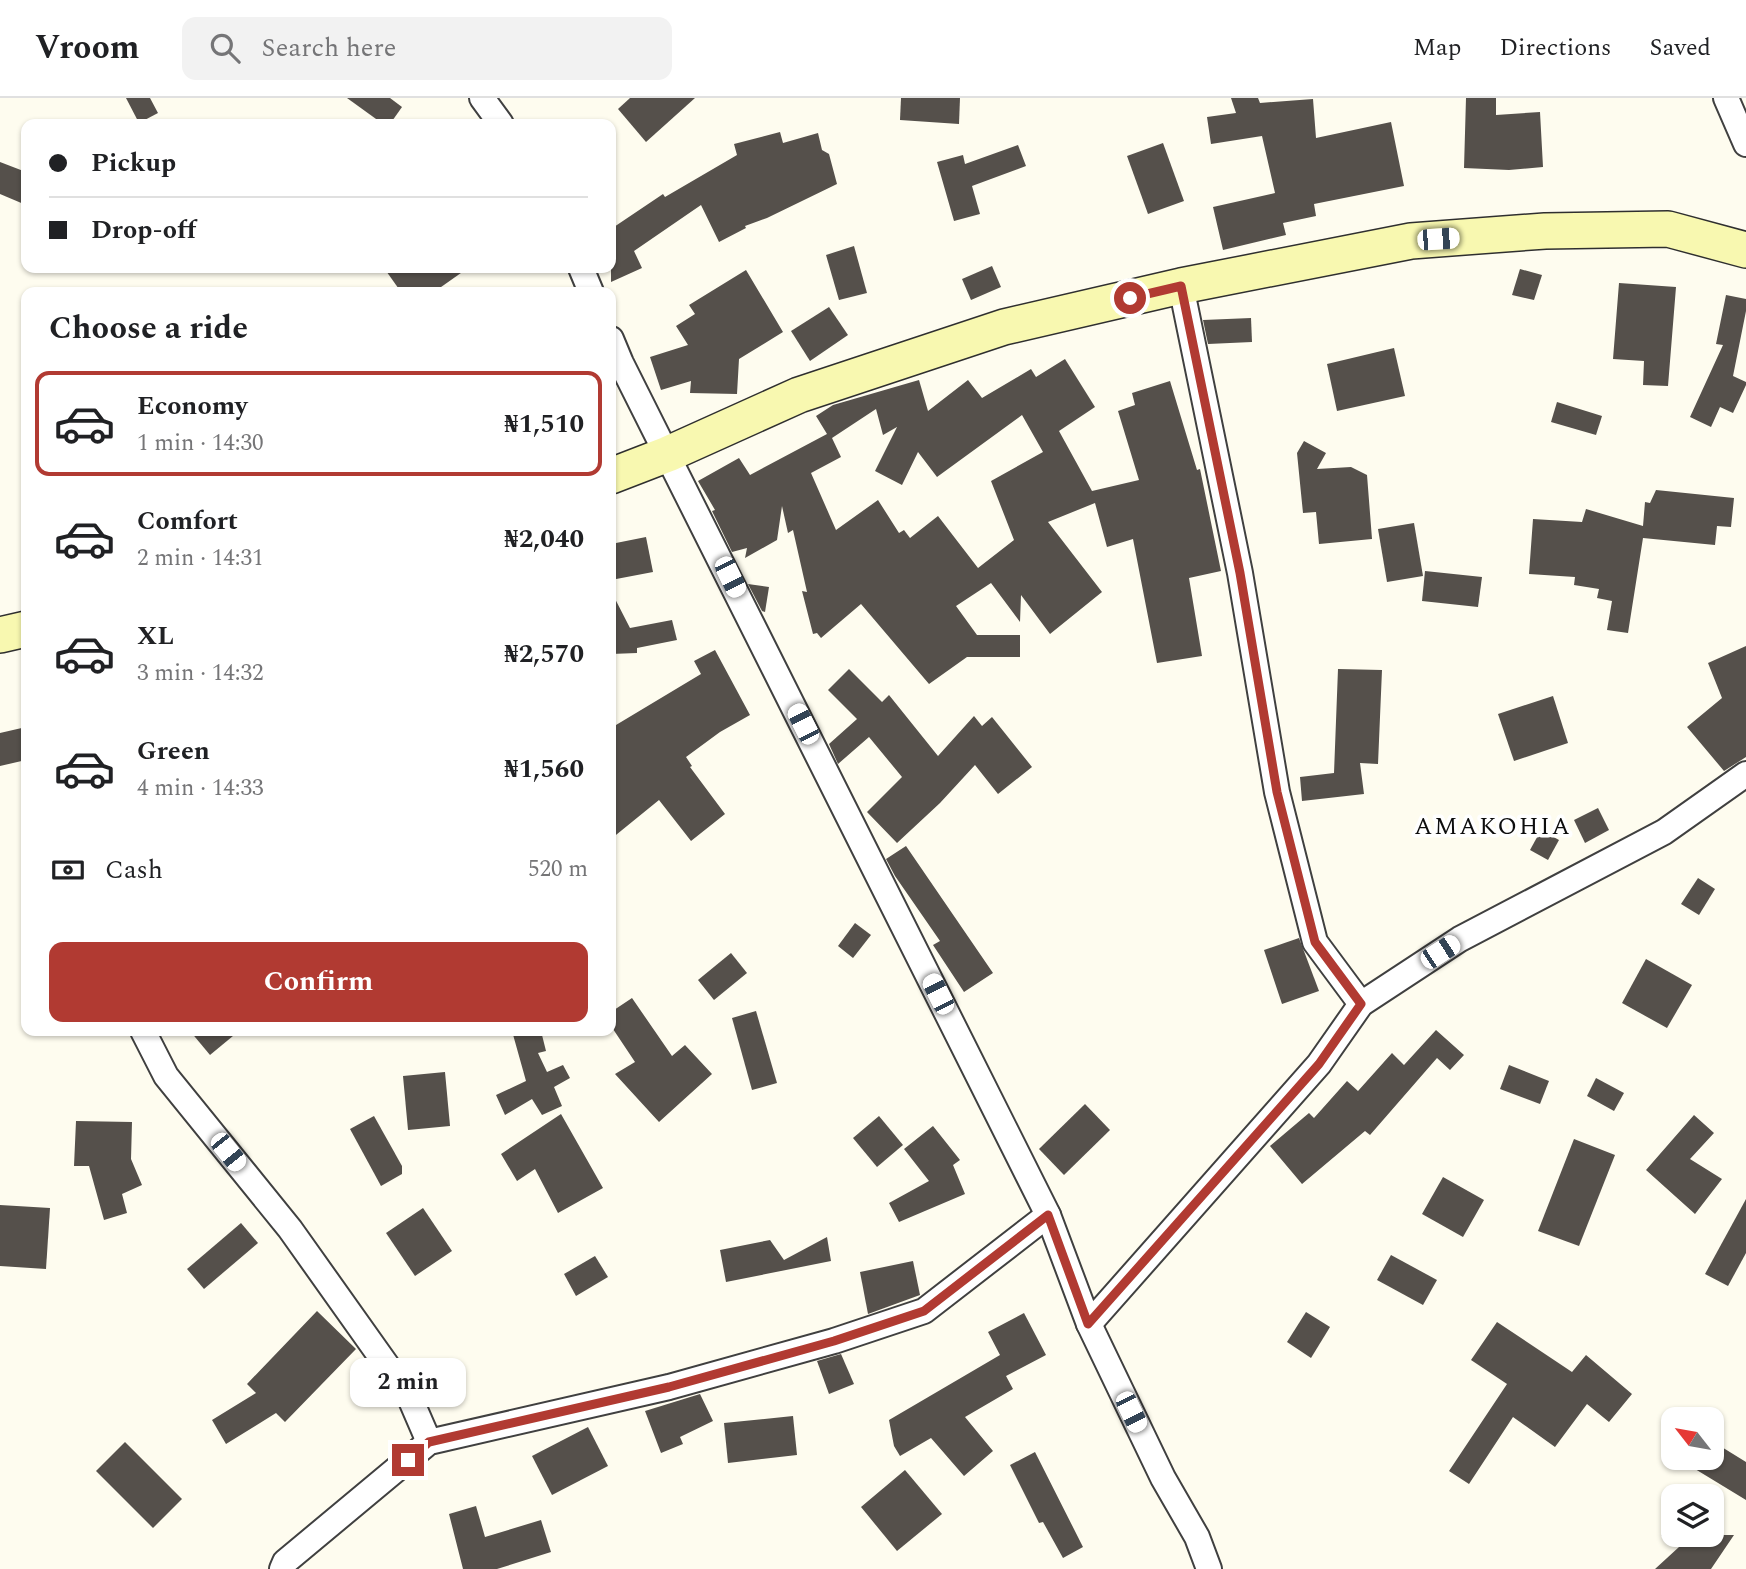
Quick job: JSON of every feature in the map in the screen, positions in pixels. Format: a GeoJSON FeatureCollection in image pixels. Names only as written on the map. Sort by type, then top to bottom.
{"type":"FeatureCollection","features":[{"type":"Feature","properties":{"kind":"street"},"geometry":{"type":"LineString","coordinates":[[482,98],[497,119]]}},
{"type":"Feature","properties":{"kind":"street"},"geometry":{"type":"LineString","coordinates":[[1726,98],[1746,144]]}},
{"type":"Feature","properties":{"kind":"street"},"geometry":{"type":"LineString","coordinates":[[616,474],[668,454],[799,395],[1004,327],[1181,286],[1411,241],[1545,231],[1668,229],[1746,250]]}},
{"type":"Feature","properties":{"kind":"street"},"geometry":{"type":"LineString","coordinates":[[1181,286],[1240,573],[1277,792],[1315,942],[1361,1004]]}},
{"type":"Feature","properties":{"kind":"street"},"geometry":{"type":"LineString","coordinates":[[616,351],[1048,1215],[1088,1324],[1163,1478],[1197,1538],[1209,1569]]}},
{"type":"Feature","properties":{"kind":"street"},"geometry":{"type":"LineString","coordinates":[[0,635],[21,630]]}},
{"type":"Feature","properties":{"kind":"street"},"geometry":{"type":"LineString","coordinates":[[1088,1324],[1319,1064],[1361,1004],[1460,939],[1664,832],[1746,774]]}},
{"type":"Feature","properties":{"kind":"street"},"geometry":{"type":"LineString","coordinates":[[146,1036],[166,1076],[290,1228],[410,1398],[429,1442]]}},
{"type":"Feature","properties":{"kind":"street"},"geometry":{"type":"LineString","coordinates":[[282,1569],[285,1562],[429,1442],[669,1387],[834,1341],[924,1311],[1048,1215]]}},
{"type":"Feature","properties":{"kind":"building"},"geometry":{"type":"Polygon","coordinates":[[[126,98],[150,98],[158,113],[147,119],[137,119],[126,98]]]}},
{"type":"Feature","properties":{"kind":"building"},"geometry":{"type":"Polygon","coordinates":[[[347,98],[390,98],[402,107],[394,119],[376,119],[347,98]]]}},
{"type":"Feature","properties":{"kind":"building"},"geometry":{"type":"Polygon","coordinates":[[[630,98],[695,98],[646,142],[618,109],[630,98]]]}},
{"type":"Feature","properties":{"kind":"building"},"geometry":{"type":"Polygon","coordinates":[[[901,98],[960,98],[959,124],[900,120],[901,98]]]}},
{"type":"Feature","properties":{"kind":"building"},"geometry":{"type":"Polygon","coordinates":[[[1231,98],[1258,98],[1260,103],[1313,99],[1316,138],[1391,122],[1404,186],[1314,204],[1316,216],[1283,223],[1286,235],[1223,250],[1213,207],[1275,193],[1262,136],[1211,144],[1207,117],[1236,113],[1231,98]]]}},
{"type":"Feature","properties":{"kind":"building"},"geometry":{"type":"Polygon","coordinates":[[[1466,98],[1496,98],[1496,115],[1540,112],[1543,167],[1509,170],[1464,168],[1466,98]]]}},
{"type":"Feature","properties":{"kind":"building"},"geometry":{"type":"Polygon","coordinates":[[[780,132],[783,143],[818,133],[822,150],[829,154],[837,184],[745,226],[746,228],[719,242],[701,205],[634,251],[642,268],[611,282],[611,273],[616,273],[616,226],[663,194],[665,197],[737,155],[734,144],[780,132]]]}},
{"type":"Feature","properties":{"kind":"building"},"geometry":{"type":"Polygon","coordinates":[[[1163,143],[1184,201],[1148,214],[1127,156],[1163,143]]]}},
{"type":"Feature","properties":{"kind":"building"},"geometry":{"type":"Polygon","coordinates":[[[1018,145],[1026,166],[972,186],[980,214],[954,221],[937,162],[963,155],[965,164],[1018,145]]]}},
{"type":"Feature","properties":{"kind":"building"},"geometry":{"type":"Polygon","coordinates":[[[0,162],[21,170],[21,203],[0,194],[0,162]]]}},
{"type":"Feature","properties":{"kind":"building"},"geometry":{"type":"Polygon","coordinates":[[[854,246],[867,293],[839,300],[826,255],[854,246]]]}},
{"type":"Feature","properties":{"kind":"building"},"geometry":{"type":"Polygon","coordinates":[[[992,266],[1001,287],[971,300],[962,279],[992,266]]]}},
{"type":"Feature","properties":{"kind":"building"},"geometry":{"type":"Polygon","coordinates":[[[1520,269],[1542,275],[1534,300],[1512,295],[1520,269]]]}},
{"type":"Feature","properties":{"kind":"building"},"geometry":{"type":"Polygon","coordinates":[[[746,270],[783,332],[739,359],[737,394],[690,393],[691,381],[661,390],[650,357],[688,345],[676,326],[695,314],[689,305],[746,270]]]}},
{"type":"Feature","properties":{"kind":"building"},"geometry":{"type":"Polygon","coordinates":[[[388,273],[461,273],[441,287],[397,287],[388,273]]]}},
{"type":"Feature","properties":{"kind":"building"},"geometry":{"type":"Polygon","coordinates":[[[1619,283],[1676,287],[1668,386],[1643,385],[1644,361],[1613,359],[1619,283]]]}},
{"type":"Feature","properties":{"kind":"building"},"geometry":{"type":"Polygon","coordinates":[[[1726,295],[1746,299],[1733,376],[1746,382],[1746,385],[1733,413],[1720,407],[1711,427],[1690,417],[1723,345],[1716,344],[1726,295]]]}},
{"type":"Feature","properties":{"kind":"building"},"geometry":{"type":"Polygon","coordinates":[[[829,307],[848,335],[810,361],[791,331],[829,307]]]}},
{"type":"Feature","properties":{"kind":"building"},"geometry":{"type":"Polygon","coordinates":[[[1251,318],[1252,342],[1208,344],[1203,320],[1251,318]]]}},
{"type":"Feature","properties":{"kind":"building"},"geometry":{"type":"Polygon","coordinates":[[[1394,348],[1405,396],[1337,411],[1327,364],[1394,348]]]}},
{"type":"Feature","properties":{"kind":"building"},"geometry":{"type":"Polygon","coordinates":[[[1065,359],[1095,407],[1059,431],[1092,491],[1139,480],[1118,411],[1135,405],[1132,393],[1170,381],[1197,470],[1200,469],[1221,571],[1189,578],[1202,656],[1157,663],[1133,539],[1107,547],[1095,503],[1048,522],[1102,592],[1050,634],[1021,595],[1020,622],[991,583],[956,606],[977,635],[1020,635],[1020,657],[967,657],[929,684],[861,604],[821,638],[817,633],[813,634],[802,591],[807,592],[793,530],[788,533],[782,506],[777,540],[745,558],[747,548],[732,552],[712,511],[715,510],[698,481],[739,458],[750,475],[827,434],[816,416],[833,405],[919,380],[928,411],[968,380],[982,398],[1031,369],[1036,377],[1065,359]],[[876,409],[832,438],[841,457],[811,473],[836,530],[878,500],[899,533],[904,530],[910,538],[938,516],[978,568],[1014,540],[991,481],[1043,452],[1022,415],[937,477],[918,452],[902,485],[875,471],[897,427],[883,435],[876,409]]]}},
{"type":"Feature","properties":{"kind":"building"},"geometry":{"type":"Polygon","coordinates":[[[1557,402],[1602,416],[1596,435],[1551,422],[1557,402]]]}},
{"type":"Feature","properties":{"kind":"building"},"geometry":{"type":"Polygon","coordinates":[[[1304,441],[1326,453],[1317,469],[1351,467],[1367,475],[1372,539],[1319,544],[1316,512],[1303,513],[1297,453],[1304,441]]]}},
{"type":"Feature","properties":{"kind":"building"},"geometry":{"type":"Polygon","coordinates":[[[1656,490],[1734,498],[1731,527],[1717,526],[1715,545],[1643,538],[1628,633],[1607,630],[1612,601],[1597,598],[1599,589],[1574,585],[1575,577],[1529,574],[1533,519],[1582,522],[1586,509],[1643,526],[1645,502],[1650,503],[1656,490]]]}},
{"type":"Feature","properties":{"kind":"building"},"geometry":{"type":"Polygon","coordinates":[[[1414,523],[1423,576],[1387,582],[1378,529],[1414,523]]]}},
{"type":"Feature","properties":{"kind":"building"},"geometry":{"type":"Polygon","coordinates":[[[646,537],[653,572],[616,579],[616,543],[646,537]]]}},
{"type":"Feature","properties":{"kind":"building"},"geometry":{"type":"Polygon","coordinates":[[[1425,571],[1482,577],[1478,607],[1422,601],[1425,571]]]}},
{"type":"Feature","properties":{"kind":"building"},"geometry":{"type":"Polygon","coordinates":[[[748,584],[769,587],[765,612],[762,611],[748,584]]]}},
{"type":"Feature","properties":{"kind":"building"},"geometry":{"type":"Polygon","coordinates":[[[616,601],[630,628],[672,620],[677,640],[637,648],[637,653],[616,654],[616,601]]]}},
{"type":"Feature","properties":{"kind":"building"},"geometry":{"type":"Polygon","coordinates":[[[1746,646],[1746,757],[1724,771],[1687,727],[1722,698],[1708,663],[1746,646]]]}},
{"type":"Feature","properties":{"kind":"building"},"geometry":{"type":"Polygon","coordinates":[[[715,650],[750,715],[720,732],[686,757],[692,766],[690,767],[725,814],[691,841],[659,800],[616,835],[616,725],[701,674],[694,661],[715,650]]]}},
{"type":"Feature","properties":{"kind":"building"},"geometry":{"type":"Polygon","coordinates":[[[849,669],[882,702],[889,695],[938,756],[974,716],[982,726],[992,717],[1032,767],[998,794],[975,765],[940,803],[897,843],[867,812],[902,777],[869,737],[838,764],[829,744],[857,719],[828,690],[849,669]]]}},
{"type":"Feature","properties":{"kind":"building"},"geometry":{"type":"Polygon","coordinates":[[[1338,669],[1382,670],[1378,764],[1360,763],[1364,794],[1302,801],[1300,777],[1334,773],[1338,669]]]}},
{"type":"Feature","properties":{"kind":"building"},"geometry":{"type":"Polygon","coordinates":[[[1553,696],[1568,743],[1514,761],[1498,714],[1553,696]]]}},
{"type":"Feature","properties":{"kind":"building"},"geometry":{"type":"Polygon","coordinates":[[[21,728],[21,761],[0,766],[0,733],[21,728]]]}},
{"type":"Feature","properties":{"kind":"building"},"geometry":{"type":"Polygon","coordinates":[[[1598,808],[1609,830],[1585,843],[1574,820],[1598,808]]]}},
{"type":"Feature","properties":{"kind":"building"},"geometry":{"type":"Polygon","coordinates":[[[1541,830],[1559,840],[1548,860],[1530,850],[1541,830]]]}},
{"type":"Feature","properties":{"kind":"building"},"geometry":{"type":"Polygon","coordinates":[[[906,846],[993,973],[964,992],[933,945],[940,941],[886,859],[906,846]]]}},
{"type":"Feature","properties":{"kind":"building"},"geometry":{"type":"Polygon","coordinates":[[[1698,878],[1715,889],[1699,915],[1681,904],[1698,878]]]}},
{"type":"Feature","properties":{"kind":"building"},"geometry":{"type":"Polygon","coordinates":[[[855,923],[871,935],[853,958],[838,946],[855,923]]]}},
{"type":"Feature","properties":{"kind":"building"},"geometry":{"type":"Polygon","coordinates":[[[1299,938],[1319,991],[1282,1004],[1264,950],[1299,938]]]}},
{"type":"Feature","properties":{"kind":"building"},"geometry":{"type":"Polygon","coordinates":[[[731,953],[747,973],[714,1000],[698,980],[731,953]]]}},
{"type":"Feature","properties":{"kind":"building"},"geometry":{"type":"Polygon","coordinates":[[[1646,959],[1692,985],[1667,1028],[1622,1003],[1646,959]]]}},
{"type":"Feature","properties":{"kind":"building"},"geometry":{"type":"Polygon","coordinates":[[[632,998],[672,1056],[685,1045],[712,1074],[659,1122],[615,1074],[635,1062],[616,1034],[616,1009],[632,998]]]}},
{"type":"Feature","properties":{"kind":"building"},"geometry":{"type":"Polygon","coordinates":[[[756,1011],[777,1083],[752,1090],[732,1018],[756,1011]]]}},
{"type":"Feature","properties":{"kind":"building"},"geometry":{"type":"Polygon","coordinates":[[[1436,1030],[1464,1055],[1450,1070],[1437,1058],[1370,1135],[1365,1131],[1302,1184],[1270,1146],[1309,1113],[1314,1118],[1347,1081],[1358,1091],[1392,1053],[1404,1065],[1436,1030]]]}},
{"type":"Feature","properties":{"kind":"building"},"geometry":{"type":"Polygon","coordinates":[[[194,1036],[233,1036],[210,1055],[194,1036]]]}},
{"type":"Feature","properties":{"kind":"building"},"geometry":{"type":"Polygon","coordinates":[[[513,1036],[542,1036],[546,1051],[538,1053],[547,1072],[563,1065],[570,1078],[554,1087],[562,1106],[542,1115],[532,1099],[505,1115],[496,1095],[526,1081],[513,1036]]]}},
{"type":"Feature","properties":{"kind":"building"},"geometry":{"type":"Polygon","coordinates":[[[1509,1065],[1549,1081],[1540,1104],[1500,1089],[1509,1065]]]}},
{"type":"Feature","properties":{"kind":"building"},"geometry":{"type":"Polygon","coordinates":[[[445,1072],[450,1126],[408,1130],[403,1076],[445,1072]]]}},
{"type":"Feature","properties":{"kind":"building"},"geometry":{"type":"Polygon","coordinates":[[[1596,1078],[1624,1093],[1614,1111],[1587,1096],[1596,1078]]]}},
{"type":"Feature","properties":{"kind":"building"},"geometry":{"type":"Polygon","coordinates":[[[1085,1104],[1110,1130],[1064,1175],[1039,1149],[1085,1104]]]}},
{"type":"Feature","properties":{"kind":"building"},"geometry":{"type":"Polygon","coordinates":[[[561,1114],[603,1188],[558,1213],[535,1169],[517,1181],[501,1154],[561,1114]]]}},
{"type":"Feature","properties":{"kind":"building"},"geometry":{"type":"Polygon","coordinates":[[[1694,1115],[1714,1133],[1690,1159],[1722,1179],[1695,1214],[1646,1170],[1694,1115]]]}},
{"type":"Feature","properties":{"kind":"building"},"geometry":{"type":"Polygon","coordinates":[[[374,1116],[402,1166],[402,1174],[381,1186],[350,1129],[374,1116]]]}},
{"type":"Feature","properties":{"kind":"building"},"geometry":{"type":"Polygon","coordinates":[[[879,1116],[903,1145],[877,1167],[853,1138],[879,1116]]]}},
{"type":"Feature","properties":{"kind":"building"},"geometry":{"type":"Polygon","coordinates":[[[76,1121],[132,1122],[131,1159],[142,1185],[122,1194],[127,1213],[104,1220],[89,1166],[74,1166],[76,1121]]]}},
{"type":"Feature","properties":{"kind":"building"},"geometry":{"type":"Polygon","coordinates":[[[933,1126],[960,1160],[953,1165],[965,1194],[899,1222],[889,1203],[929,1181],[904,1149],[933,1126]]]}},
{"type":"Feature","properties":{"kind":"building"},"geometry":{"type":"Polygon","coordinates":[[[1574,1139],[1615,1155],[1579,1246],[1538,1231],[1574,1139]]]}},
{"type":"Feature","properties":{"kind":"building"},"geometry":{"type":"Polygon","coordinates":[[[1443,1177],[1484,1200],[1463,1237],[1422,1214],[1443,1177]]]}},
{"type":"Feature","properties":{"kind":"building"},"geometry":{"type":"Polygon","coordinates":[[[1746,1199],[1746,1253],[1728,1286],[1705,1274],[1746,1199]]]}},
{"type":"Feature","properties":{"kind":"building"},"geometry":{"type":"Polygon","coordinates":[[[0,1205],[50,1208],[46,1269],[0,1266],[0,1205]]]}},
{"type":"Feature","properties":{"kind":"building"},"geometry":{"type":"Polygon","coordinates":[[[423,1208],[452,1251],[415,1276],[386,1233],[423,1208]]]}},
{"type":"Feature","properties":{"kind":"building"},"geometry":{"type":"Polygon","coordinates":[[[241,1223],[258,1243],[204,1289],[187,1269],[241,1223]]]}},
{"type":"Feature","properties":{"kind":"building"},"geometry":{"type":"Polygon","coordinates":[[[827,1237],[831,1261],[726,1282],[720,1250],[770,1240],[784,1260],[827,1237]]]}},
{"type":"Feature","properties":{"kind":"building"},"geometry":{"type":"Polygon","coordinates":[[[1391,1255],[1437,1280],[1423,1305],[1377,1280],[1391,1255]]]}},
{"type":"Feature","properties":{"kind":"building"},"geometry":{"type":"Polygon","coordinates":[[[595,1256],[608,1277],[576,1296],[564,1274],[595,1256]]]}},
{"type":"Feature","properties":{"kind":"building"},"geometry":{"type":"Polygon","coordinates":[[[913,1261],[920,1295],[868,1314],[860,1272],[913,1261]]]}},
{"type":"Feature","properties":{"kind":"building"},"geometry":{"type":"Polygon","coordinates":[[[317,1311],[356,1349],[285,1422],[276,1413],[226,1444],[212,1420],[256,1393],[247,1384],[317,1311]]]}},
{"type":"Feature","properties":{"kind":"building"},"geometry":{"type":"Polygon","coordinates":[[[1306,1312],[1330,1327],[1311,1358],[1287,1342],[1306,1312]]]}},
{"type":"Feature","properties":{"kind":"building"},"geometry":{"type":"Polygon","coordinates":[[[1024,1313],[1046,1355],[1006,1376],[1013,1389],[965,1417],[993,1451],[964,1476],[931,1438],[900,1456],[894,1446],[889,1420],[1000,1355],[988,1332],[1024,1313]]]}},
{"type":"Feature","properties":{"kind":"building"},"geometry":{"type":"Polygon","coordinates":[[[1497,1322],[1572,1372],[1586,1355],[1632,1394],[1609,1422],[1587,1404],[1555,1447],[1513,1417],[1469,1484],[1449,1471],[1507,1384],[1471,1360],[1497,1322]]]}},
{"type":"Feature","properties":{"kind":"building"},"geometry":{"type":"Polygon","coordinates":[[[841,1354],[854,1384],[829,1394],[817,1361],[841,1354]]]}},
{"type":"Feature","properties":{"kind":"building"},"geometry":{"type":"Polygon","coordinates":[[[700,1394],[713,1421],[680,1437],[683,1444],[661,1453],[645,1411],[700,1394]]]}},
{"type":"Feature","properties":{"kind":"building"},"geometry":{"type":"Polygon","coordinates":[[[793,1416],[797,1455],[728,1463],[724,1423],[793,1416]]]}},
{"type":"Feature","properties":{"kind":"building"},"geometry":{"type":"Polygon","coordinates":[[[588,1427],[608,1466],[552,1495],[532,1456],[588,1427]]]}},
{"type":"Feature","properties":{"kind":"building"},"geometry":{"type":"Polygon","coordinates":[[[125,1442],[182,1499],[153,1528],[96,1471],[125,1442]]]}},
{"type":"Feature","properties":{"kind":"building"},"geometry":{"type":"Polygon","coordinates":[[[1724,1448],[1746,1462],[1746,1500],[1724,1487],[1724,1484],[1697,1470],[1724,1470],[1724,1448]]]}},
{"type":"Feature","properties":{"kind":"building"},"geometry":{"type":"Polygon","coordinates":[[[1035,1452],[1083,1547],[1063,1558],[1043,1522],[1039,1523],[1010,1465],[1035,1452]]]}},
{"type":"Feature","properties":{"kind":"building"},"geometry":{"type":"Polygon","coordinates":[[[905,1470],[942,1514],[897,1551],[861,1507],[905,1470]]]}},
{"type":"Feature","properties":{"kind":"building"},"geometry":{"type":"Polygon","coordinates":[[[476,1506],[485,1537],[541,1520],[551,1552],[497,1569],[463,1569],[449,1514],[476,1506]]]}},
{"type":"Feature","properties":{"kind":"building"},"geometry":{"type":"Polygon","coordinates":[[[1724,1535],[1734,1535],[1711,1569],[1655,1569],[1679,1547],[1724,1547],[1724,1535]]]}},
{"type":"Feature","properties":{"kind":"district","name":"AMAKOHIA"},"geometry":{"type":"Point","coordinates":[1493,827]}},
{"type":"Feature","properties":{"kind":"route"},"geometry":{"type":"LineString","coordinates":[[408,1460],[429,1442],[669,1387],[834,1341],[924,1311],[1048,1215],[1088,1324],[1319,1064],[1361,1004],[1315,942],[1277,792],[1240,573],[1181,286],[1130,298]]}}]}
